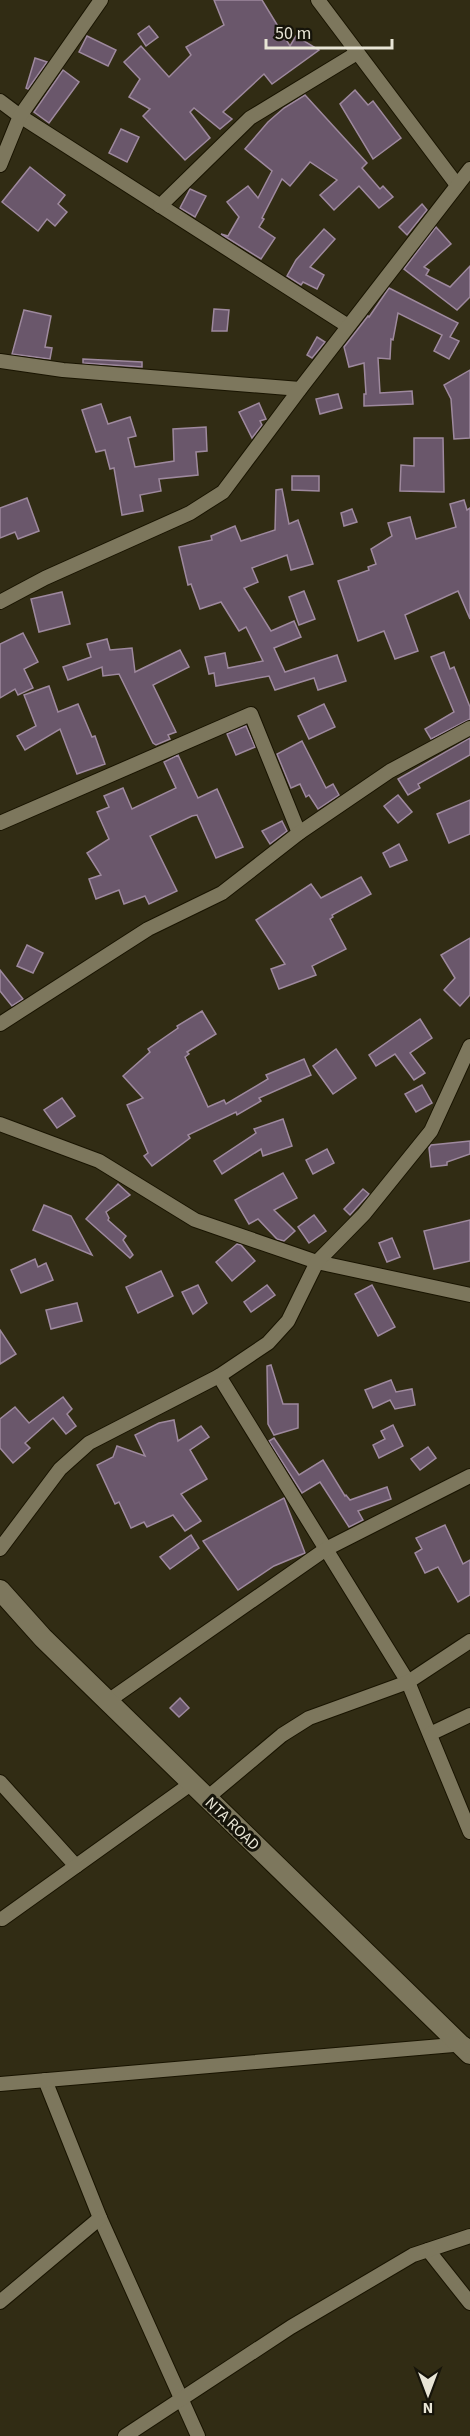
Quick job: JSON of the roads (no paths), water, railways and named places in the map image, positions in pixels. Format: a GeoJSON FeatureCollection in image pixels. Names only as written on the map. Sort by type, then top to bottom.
{"type":"FeatureCollection","features":[{"type":"Feature","properties":{"kind":"street"},"geometry":{"type":"LineString","coordinates":[[0,165],[20,116],[101,0]]}},
{"type":"Feature","properties":{"kind":"street"},"geometry":{"type":"LineString","coordinates":[[318,0],[458,185]]}},
{"type":"Feature","properties":{"kind":"street"},"geometry":{"type":"LineString","coordinates":[[159,206],[250,118],[357,53]]}},
{"type":"Feature","properties":{"kind":"street"},"geometry":{"type":"LineString","coordinates":[[0,101],[159,206],[348,326]]}},
{"type":"Feature","properties":{"kind":"street"},"geometry":{"type":"LineString","coordinates":[[0,602],[45,578],[190,513],[223,492],[470,169]]}},
{"type":"Feature","properties":{"kind":"street"},"geometry":{"type":"LineString","coordinates":[[0,361],[63,370],[300,389]]}},
{"type":"Feature","properties":{"kind":"street"},"geometry":{"type":"LineString","coordinates":[[0,823],[251,714],[299,833]]}},
{"type":"Feature","properties":{"kind":"street"},"geometry":{"type":"LineString","coordinates":[[0,1024],[148,929],[222,893],[299,833],[390,771],[470,728]]}},
{"type":"Feature","properties":{"kind":"street"},"geometry":{"type":"LineString","coordinates":[[0,1549],[60,1469],[89,1443],[219,1376],[268,1343],[288,1321],[317,1262],[364,1214],[431,1131],[470,1046]]}},
{"type":"Feature","properties":{"kind":"street"},"geometry":{"type":"LineString","coordinates":[[0,1124],[99,1161],[195,1220],[317,1262],[470,1295]]}},
{"type":"Feature","properties":{"kind":"street"},"geometry":{"type":"LineString","coordinates":[[219,1376],[408,1682],[470,1832]]}},
{"type":"Feature","properties":{"kind":"street"},"geometry":{"type":"LineString","coordinates":[[108,1701],[326,1549],[470,1476]]}},
{"type":"Feature","properties":{"kind":"street","name":"NTA ROAD"},"geometry":{"type":"LineString","coordinates":[[0,1590],[43,1638],[466,2047]]}},
{"type":"Feature","properties":{"kind":"street"},"geometry":{"type":"LineString","coordinates":[[207,1798],[282,1735],[309,1718],[408,1682],[470,1641]]}},
{"type":"Feature","properties":{"kind":"street"},"geometry":{"type":"LineString","coordinates":[[430,1734],[470,1715]]}},
{"type":"Feature","properties":{"kind":"street"},"geometry":{"type":"LineString","coordinates":[[0,1782],[76,1866]]}},
{"type":"Feature","properties":{"kind":"street"},"geometry":{"type":"LineString","coordinates":[[2,1919],[192,1783]]}},
{"type":"Feature","properties":{"kind":"street"},"geometry":{"type":"LineString","coordinates":[[0,2084],[466,2047]]}},
{"type":"Feature","properties":{"kind":"street"},"geometry":{"type":"LineString","coordinates":[[45,2080],[100,2218],[198,2436]]}},
{"type":"Feature","properties":{"kind":"street"},"geometry":{"type":"LineString","coordinates":[[0,2302],[100,2218]]}},
{"type":"Feature","properties":{"kind":"street"},"geometry":{"type":"LineString","coordinates":[[125,2436],[291,2327],[413,2255],[470,2236]]}},
{"type":"Feature","properties":{"kind":"street"},"geometry":{"type":"LineString","coordinates":[[428,2250],[470,2303]]}}]}
